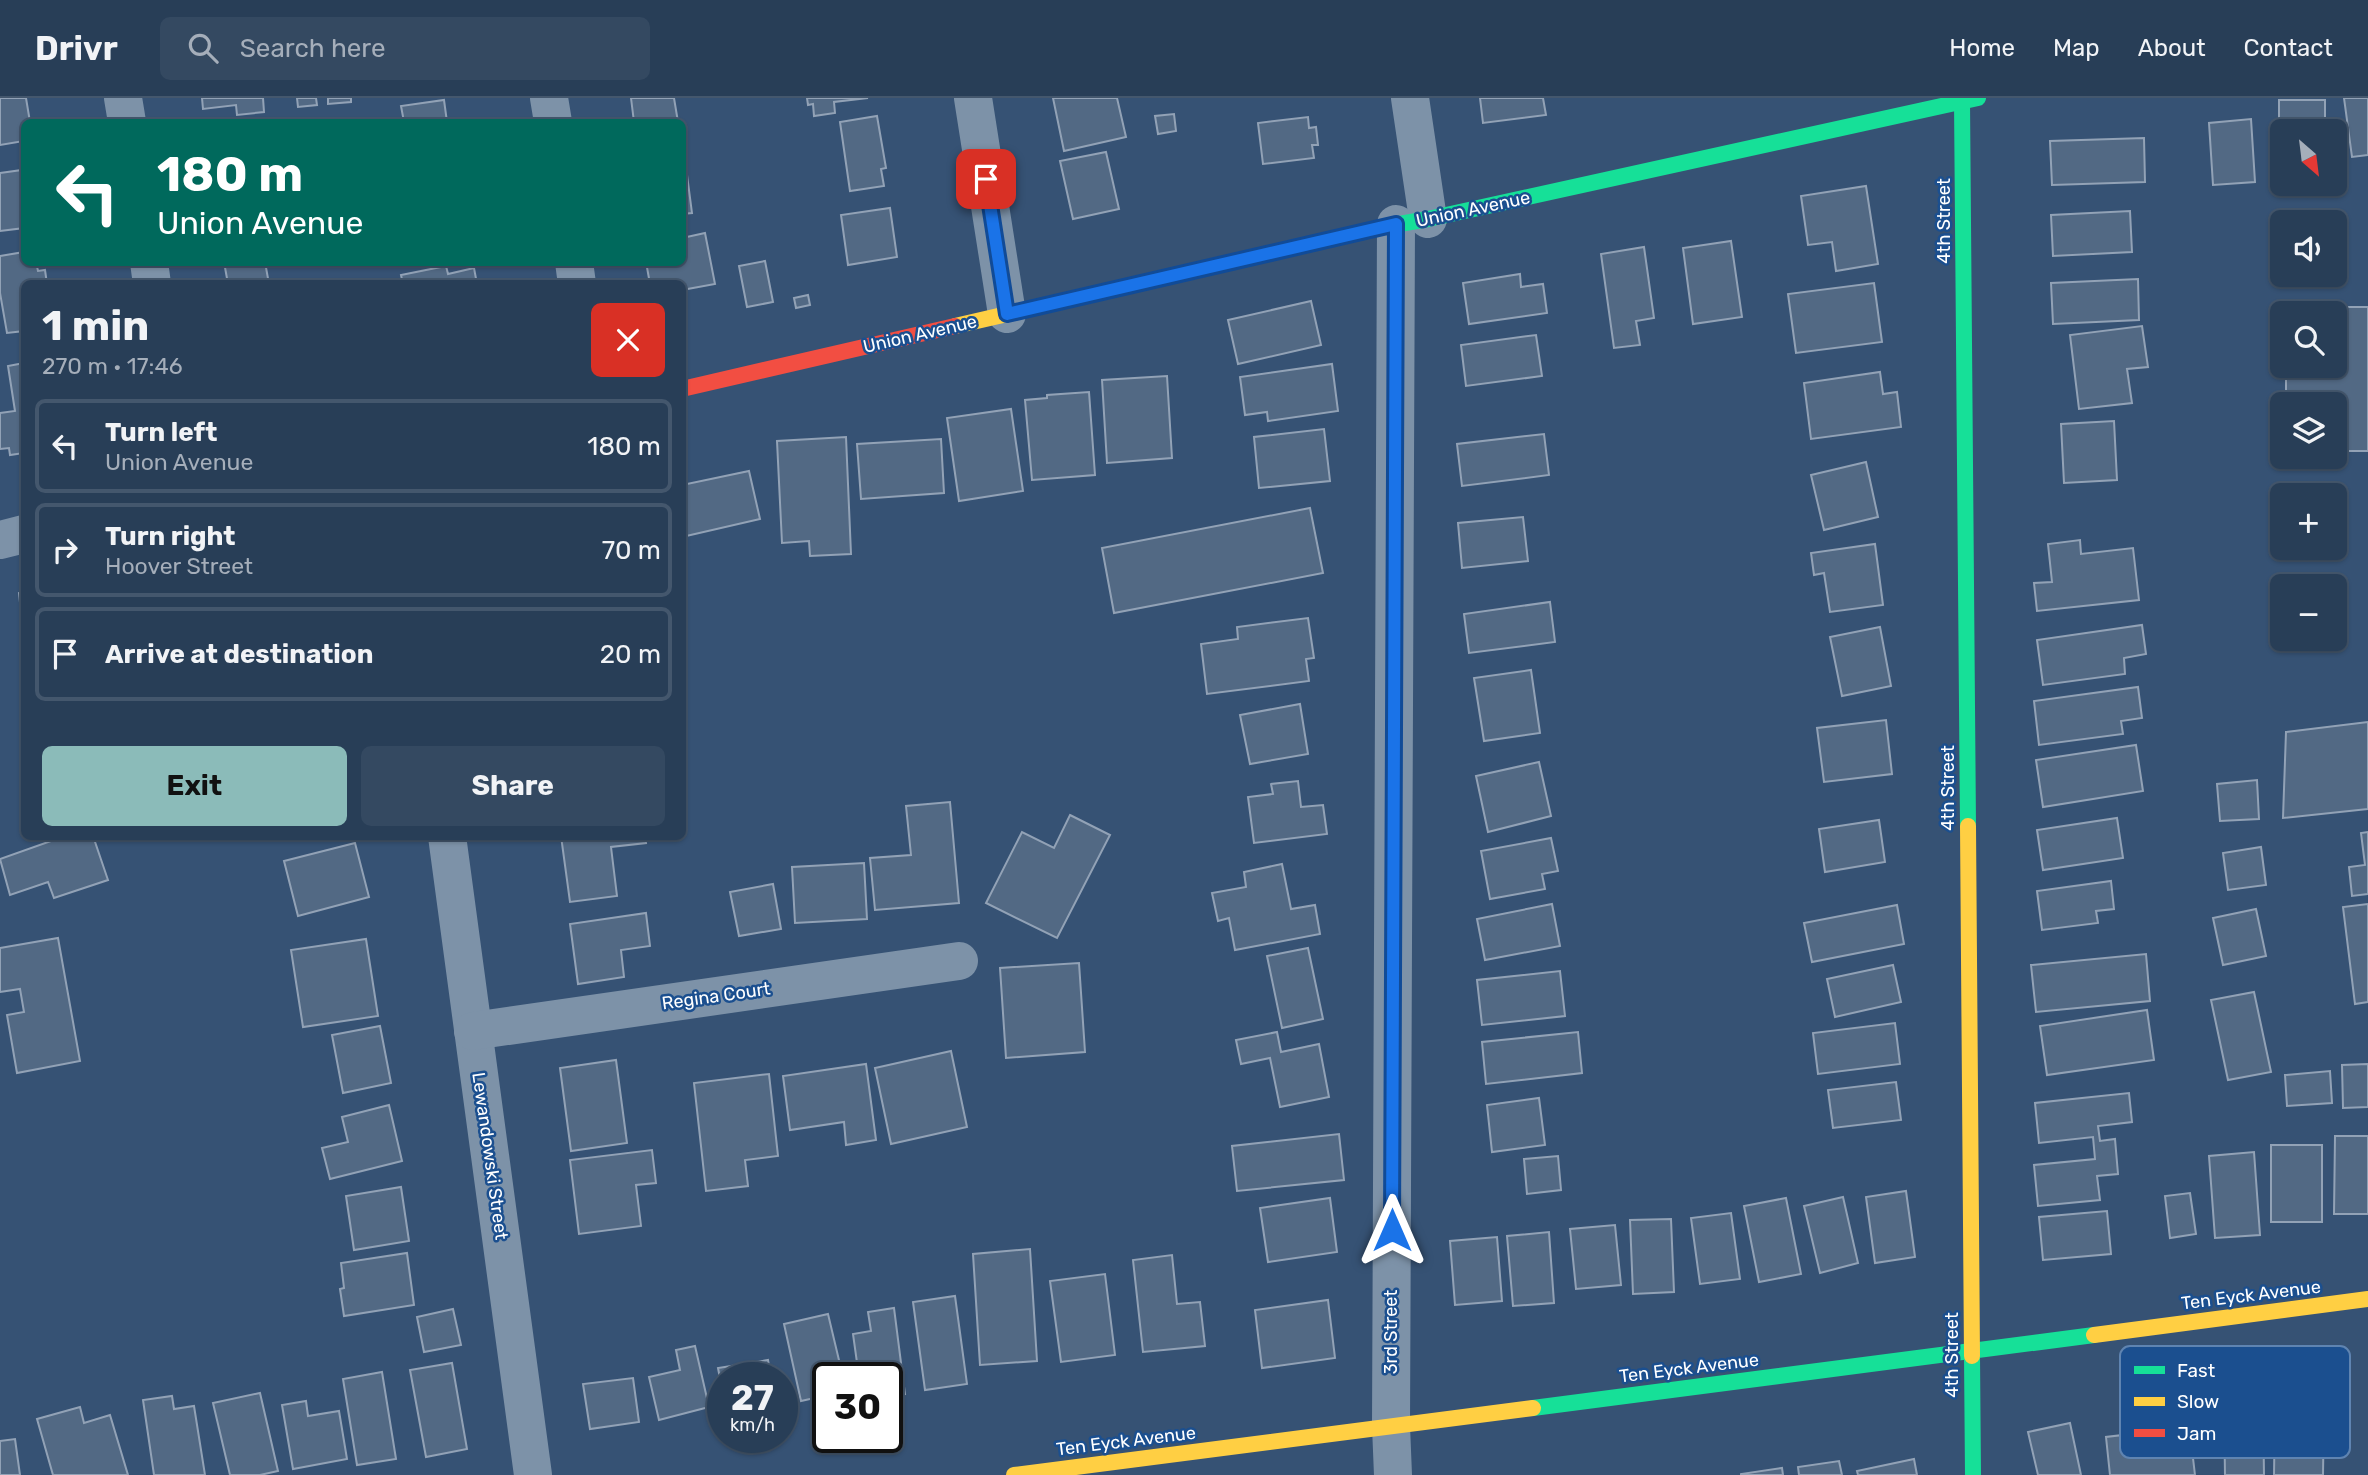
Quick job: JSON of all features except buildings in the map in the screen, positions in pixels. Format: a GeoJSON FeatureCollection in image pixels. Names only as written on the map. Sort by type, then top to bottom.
{"type":"FeatureCollection","features":[{"type":"Feature","properties":{"kind":"street"},"geometry":{"type":"LineString","coordinates":[[123,98],[126,119]]}},
{"type":"Feature","properties":{"kind":"street"},"geometry":{"type":"LineString","coordinates":[[549,98],[552,119]]}},
{"type":"Feature","properties":{"kind":"street"},"geometry":{"type":"LineString","coordinates":[[973,98],[1007,314]]}},
{"type":"Feature","properties":{"kind":"street","name":"3rd Street"},"geometry":{"type":"LineString","coordinates":[[1393,1475],[1391,1426],[1412,222],[1410,98]]}},
{"type":"Feature","properties":{"kind":"street","name":"Union Avenue"},"geometry":{"type":"LineString","coordinates":[[686,388],[1412,222],[1970,100]]}},
{"type":"Feature","properties":{"kind":"street","name":"4th Street"},"geometry":{"type":"LineString","coordinates":[[1970,100],[1973,1475]]}},
{"type":"Feature","properties":{"kind":"street"},"geometry":{"type":"LineString","coordinates":[[0,540],[21,535]]}},
{"type":"Feature","properties":{"kind":"street","name":"Lewandowski Street"},"geometry":{"type":"LineString","coordinates":[[448,840],[533,1475]]}},
{"type":"Feature","properties":{"kind":"street","name":"Regina Court"},"geometry":{"type":"LineString","coordinates":[[473,1031],[959,961]]}},
{"type":"Feature","properties":{"kind":"street","name":"Ten Eyck Avenue"},"geometry":{"type":"LineString","coordinates":[[1014,1475],[2368,1299]]}},
{"type":"Feature","properties":{"kind":"traffic: fast"},"geometry":{"type":"LineString","coordinates":[[1388,226],[1978,98]]}},
{"type":"Feature","properties":{"kind":"traffic: fast"},"geometry":{"type":"LineString","coordinates":[[1962,101],[1968,826]]}},
{"type":"Feature","properties":{"kind":"traffic: fast"},"geometry":{"type":"LineString","coordinates":[[1533,1408],[2094,1335]]}},
{"type":"Feature","properties":{"kind":"traffic: fast"},"geometry":{"type":"LineString","coordinates":[[1972,1356],[1973,1475]]}},
{"type":"Feature","properties":{"kind":"traffic: slow"},"geometry":{"type":"LineString","coordinates":[[955,326],[1388,226]]}},
{"type":"Feature","properties":{"kind":"traffic: slow"},"geometry":{"type":"LineString","coordinates":[[1968,826],[1972,1356]]}},
{"type":"Feature","properties":{"kind":"traffic: slow"},"geometry":{"type":"LineString","coordinates":[[2094,1335],[2368,1299]]}},
{"type":"Feature","properties":{"kind":"traffic: slow"},"geometry":{"type":"LineString","coordinates":[[1014,1475],[1533,1408]]}},
{"type":"Feature","properties":{"kind":"traffic: jam"},"geometry":{"type":"LineString","coordinates":[[686,388],[955,326]]}},
{"type":"Feature","properties":{"kind":"route"},"geometry":{"type":"LineString","coordinates":[[986,179],[1007,314],[1396,224],[1392,1230]]}}]}
